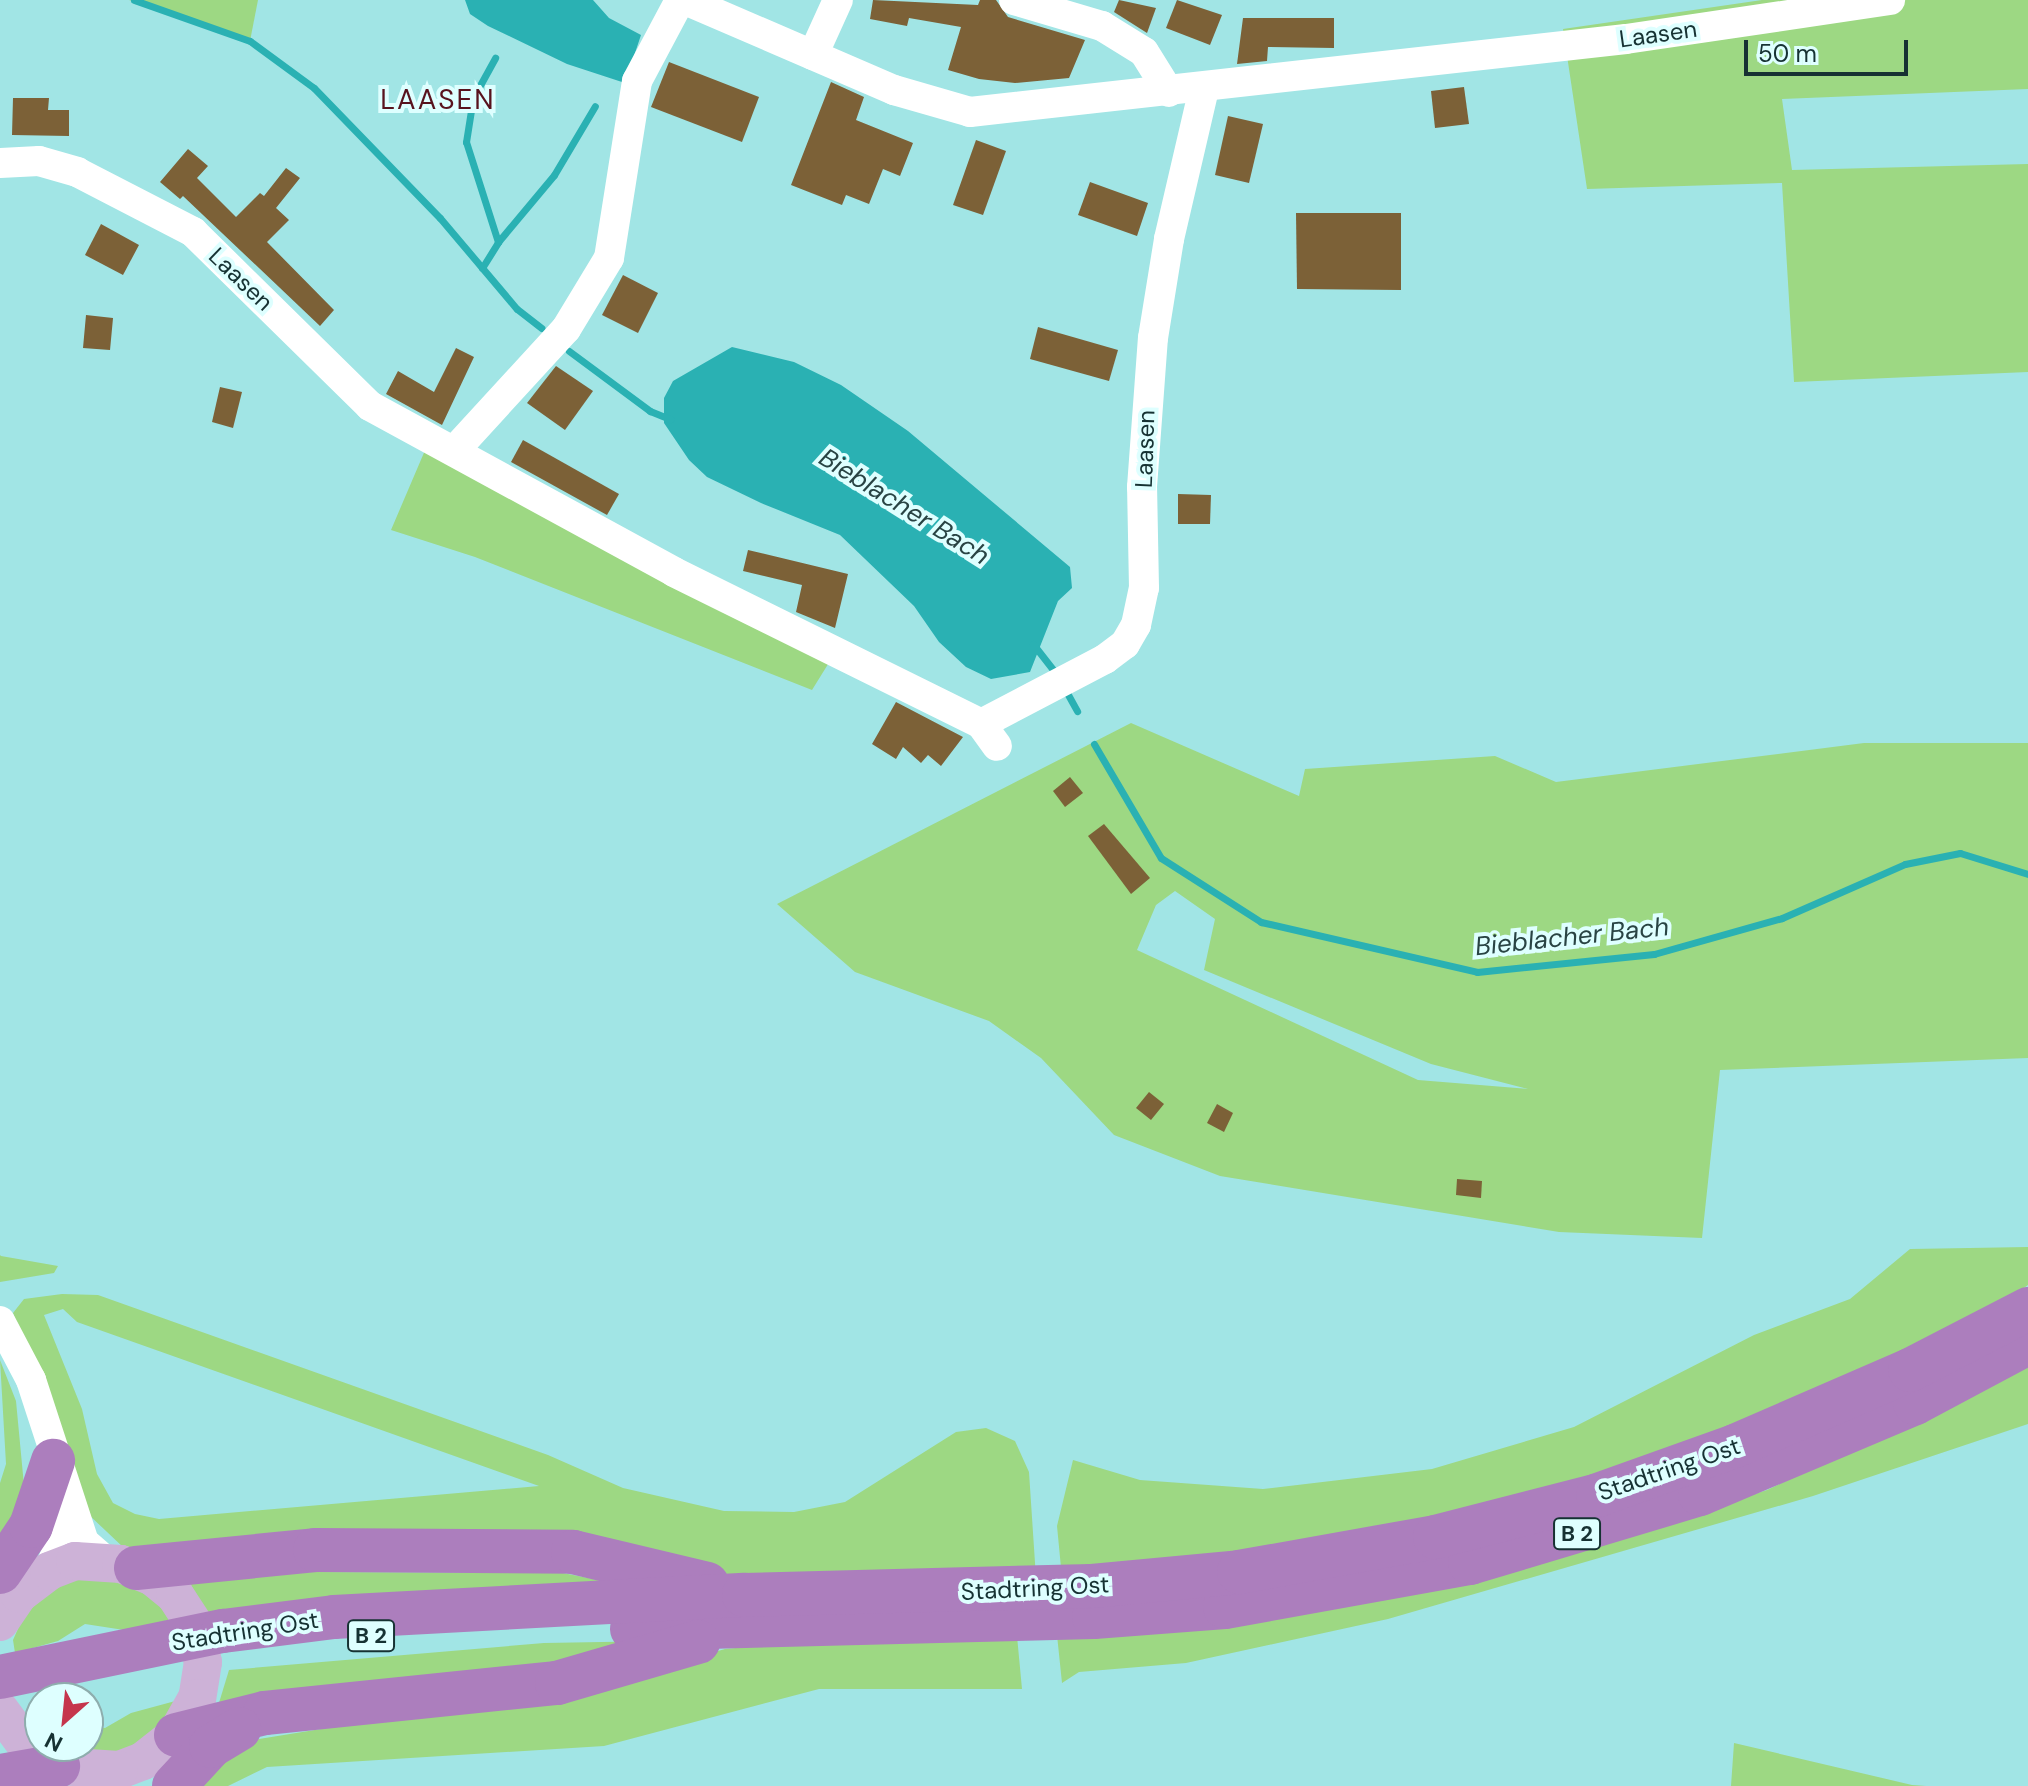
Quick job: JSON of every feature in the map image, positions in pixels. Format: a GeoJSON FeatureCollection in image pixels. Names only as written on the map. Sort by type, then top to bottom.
{"type":"FeatureCollection","features":[{"type":"Feature","properties":{"kind":"highway","name":"Stadtring Ost"},"geometry":{"type":"LineString","coordinates":[[0,1677],[223,1631],[334,1617],[745,1611],[976,1624],[1225,1607],[1470,1563],[1700,1494],[1915,1403],[2026,1321]]}},
{"type":"Feature","properties":{"kind":"highway"},"geometry":{"type":"LineString","coordinates":[[13,1592],[53,1461]]}},
{"type":"Feature","properties":{"kind":"highway","name":"B 2"},"geometry":{"type":"LineString","coordinates":[[134,1570],[315,1550],[573,1552],[745,1611]]}},
{"type":"Feature","properties":{"kind":"highway","name":"Stadtring Ost"},"geometry":{"type":"LineString","coordinates":[[0,1700],[115,1672],[346,1638],[745,1611]]}},
{"type":"Feature","properties":{"kind":"highway","name":"B 2"},"geometry":{"type":"LineString","coordinates":[[163,1757],[265,1713],[557,1683],[745,1611]]}},
{"type":"Feature","properties":{"kind":"main road"},"geometry":{"type":"LineString","coordinates":[[0,1710],[58,1769],[163,1757],[201,1680],[201,1644],[188,1610],[134,1570],[75,1561],[13,1592]]}},
{"type":"Feature","properties":{"kind":"street","name":"Laasen"},"geometry":{"type":"LineString","coordinates":[[455,450],[566,329],[609,258],[637,81],[683,0],[894,90],[970,112],[1204,89],[1626,39],[1882,1]]}},
{"type":"Feature","properties":{"kind":"street"},"geometry":{"type":"LineString","coordinates":[[813,55],[838,0]]}},
{"type":"Feature","properties":{"kind":"street"},"geometry":{"type":"LineString","coordinates":[[1014,0],[1102,26],[1144,52],[1169,92]]}},
{"type":"Feature","properties":{"kind":"street","name":"Laasen"},"geometry":{"type":"LineString","coordinates":[[0,163],[39,161],[77,172],[193,232],[370,406],[411,432],[455,450],[674,572],[989,735],[1105,659],[1125,644],[1136,625],[1144,588],[1142,487],[1153,338],[1204,89]]}},
{"type":"Feature","properties":{"kind":"street"},"geometry":{"type":"LineString","coordinates":[[0,1321],[31,1380],[53,1461],[84,1542],[134,1570]]}},
{"type":"Feature","properties":{"kind":"green space"},"geometry":{"type":"Polygon","coordinates":[[[129,0],[258,0],[250,41],[129,0]]]}},
{"type":"Feature","properties":{"kind":"green space"},"geometry":{"type":"Polygon","coordinates":[[[1762,0],[2028,0],[2028,89],[1782,99],[1792,170],[2028,164],[2028,372],[1794,382],[1782,183],[1587,189],[1563,29],[1762,0]]]}},
{"type":"Feature","properties":{"kind":"green space"},"geometry":{"type":"Polygon","coordinates":[[[426,448],[830,661],[812,690],[475,557],[391,530],[426,448]]]}},
{"type":"Feature","properties":{"kind":"green space"},"geometry":{"type":"Polygon","coordinates":[[[1131,723],[1299,796],[1305,769],[1495,756],[1556,782],[1864,743],[2028,743],[2028,1058],[1720,1070],[1702,1238],[1559,1232],[1220,1176],[1114,1135],[1041,1058],[989,1021],[855,972],[777,904],[1131,723]],[[1175,891],[1156,905],[1137,950],[1418,1080],[1528,1089],[1431,1064],[1204,970],[1215,919],[1175,891]]]}},
{"type":"Feature","properties":{"kind":"green space"},"geometry":{"type":"Polygon","coordinates":[[[2028,1247],[2028,1285],[2014,1295],[1865,1372],[1686,1448],[1416,1532],[1062,1578],[1057,1526],[1073,1460],[1140,1480],[1263,1489],[1432,1469],[1574,1427],[1754,1335],[1850,1299],[1910,1249],[2028,1247]]]}},
{"type":"Feature","properties":{"kind":"green space"},"geometry":{"type":"Polygon","coordinates":[[[0,1255],[58,1266],[54,1273],[0,1282],[0,1255]]]}},
{"type":"Feature","properties":{"kind":"green space"},"geometry":{"type":"Polygon","coordinates":[[[62,1294],[98,1295],[548,1455],[623,1488],[724,1511],[794,1512],[845,1502],[956,1432],[986,1428],[1015,1441],[1029,1472],[1036,1578],[781,1583],[124,1548],[88,1514],[13,1313],[24,1299],[62,1294]],[[63,1309],[44,1315],[82,1409],[97,1474],[113,1503],[135,1514],[159,1519],[539,1486],[77,1322],[63,1309]]]}},
{"type":"Feature","properties":{"kind":"green space"},"geometry":{"type":"Polygon","coordinates":[[[0,1360],[16,1401],[25,1496],[0,1548],[0,1483],[6,1464],[0,1360]]]}},
{"type":"Feature","properties":{"kind":"green space"},"geometry":{"type":"Polygon","coordinates":[[[2028,1364],[2028,1424],[1813,1496],[1388,1619],[1186,1663],[1079,1672],[1062,1683],[1057,1635],[1590,1548],[1767,1490],[2028,1364]]]}},
{"type":"Feature","properties":{"kind":"green space"},"geometry":{"type":"Polygon","coordinates":[[[311,1572],[563,1573],[653,1591],[214,1621],[188,1582],[311,1572]]]}},
{"type":"Feature","properties":{"kind":"green space"},"geometry":{"type":"Polygon","coordinates":[[[77,1578],[133,1584],[157,1600],[169,1620],[124,1630],[85,1624],[58,1641],[15,1653],[13,1640],[25,1613],[54,1589],[77,1578]]]}},
{"type":"Feature","properties":{"kind":"green space"},"geometry":{"type":"Polygon","coordinates":[[[1017,1636],[1022,1689],[819,1689],[604,1746],[267,1767],[228,1786],[186,1786],[230,1750],[259,1739],[606,1683],[725,1649],[807,1641],[1017,1636]]]}},
{"type":"Feature","properties":{"kind":"green space"},"geometry":{"type":"Polygon","coordinates":[[[660,1641],[580,1670],[215,1716],[229,1670],[544,1643],[660,1641]]]}},
{"type":"Feature","properties":{"kind":"green space"},"geometry":{"type":"Polygon","coordinates":[[[179,1700],[143,1742],[114,1753],[104,1752],[104,1728],[131,1713],[179,1700]]]}},
{"type":"Feature","properties":{"kind":"green space"},"geometry":{"type":"Polygon","coordinates":[[[1734,1743],[1912,1785],[1926,1786],[1731,1786],[1734,1743]]]}},
{"type":"Feature","properties":{"kind":"water"},"geometry":{"type":"Polygon","coordinates":[[[465,0],[593,0],[609,18],[641,35],[625,83],[567,64],[488,26],[470,14],[465,0]]]}},
{"type":"Feature","properties":{"kind":"water"},"geometry":{"type":"Polygon","coordinates":[[[732,347],[794,362],[841,385],[908,431],[1070,567],[1072,588],[1058,601],[1030,672],[991,679],[966,667],[939,642],[914,606],[840,535],[707,477],[689,460],[664,423],[664,398],[673,381],[732,347]]]}},
{"type":"Feature","properties":{"kind":"building"},"geometry":{"type":"Polygon","coordinates":[[[873,0],[978,5],[980,0],[996,0],[1008,17],[1085,40],[1069,78],[1015,83],[979,79],[948,70],[961,27],[909,18],[907,26],[870,19],[873,0]]]}},
{"type":"Feature","properties":{"kind":"building"},"geometry":{"type":"Polygon","coordinates":[[[1119,0],[1156,8],[1147,33],[1114,12],[1119,0]]]}},
{"type":"Feature","properties":{"kind":"building"},"geometry":{"type":"Polygon","coordinates":[[[1177,0],[1222,15],[1210,45],[1166,28],[1177,0]]]}},
{"type":"Feature","properties":{"kind":"building"},"geometry":{"type":"Polygon","coordinates":[[[1243,18],[1334,18],[1334,48],[1268,47],[1267,61],[1237,64],[1243,18]]]}},
{"type":"Feature","properties":{"kind":"building"},"geometry":{"type":"Polygon","coordinates":[[[669,62],[759,97],[742,142],[651,107],[669,62]]]}},
{"type":"Feature","properties":{"kind":"building"},"geometry":{"type":"Polygon","coordinates":[[[831,82],[864,97],[856,120],[913,143],[900,176],[883,169],[869,204],[846,195],[842,205],[791,185],[831,82]]]}},
{"type":"Feature","properties":{"kind":"building"},"geometry":{"type":"Polygon","coordinates":[[[1464,87],[1469,124],[1435,128],[1431,91],[1464,87]]]}},
{"type":"Feature","properties":{"kind":"building"},"geometry":{"type":"Polygon","coordinates":[[[13,98],[49,98],[48,110],[69,110],[69,136],[12,135],[13,98]]]}},
{"type":"Feature","properties":{"kind":"building"},"geometry":{"type":"Polygon","coordinates":[[[1228,116],[1263,124],[1249,183],[1215,175],[1228,116]]]}},
{"type":"Feature","properties":{"kind":"building"},"geometry":{"type":"Polygon","coordinates":[[[976,140],[1006,151],[983,215],[953,205],[976,140]]]}},
{"type":"Feature","properties":{"kind":"building"},"geometry":{"type":"Polygon","coordinates":[[[188,149],[208,166],[197,178],[236,217],[260,193],[264,196],[286,168],[300,178],[276,208],[289,220],[267,242],[334,310],[320,326],[183,196],[180,199],[160,182],[188,149]]]}},
{"type":"Feature","properties":{"kind":"building"},"geometry":{"type":"Polygon","coordinates":[[[1090,182],[1148,203],[1137,236],[1078,215],[1090,182]]]}},
{"type":"Feature","properties":{"kind":"building"},"geometry":{"type":"Polygon","coordinates":[[[1296,213],[1401,213],[1401,290],[1297,289],[1296,213]]]}},
{"type":"Feature","properties":{"kind":"building"},"geometry":{"type":"Polygon","coordinates":[[[101,224],[139,245],[123,275],[85,255],[101,224]]]}},
{"type":"Feature","properties":{"kind":"building"},"geometry":{"type":"Polygon","coordinates":[[[623,275],[658,293],[638,333],[602,315],[623,275]]]}},
{"type":"Feature","properties":{"kind":"building"},"geometry":{"type":"Polygon","coordinates":[[[86,315],[113,318],[110,350],[83,348],[86,315]]]}},
{"type":"Feature","properties":{"kind":"building"},"geometry":{"type":"Polygon","coordinates":[[[1038,327],[1118,350],[1109,381],[1030,359],[1038,327]]]}},
{"type":"Feature","properties":{"kind":"building"},"geometry":{"type":"Polygon","coordinates":[[[456,348],[474,357],[442,425],[386,394],[398,371],[434,392],[456,348]]]}},
{"type":"Feature","properties":{"kind":"building"},"geometry":{"type":"Polygon","coordinates":[[[556,366],[593,391],[565,430],[527,403],[556,366]]]}},
{"type":"Feature","properties":{"kind":"building"},"geometry":{"type":"Polygon","coordinates":[[[220,387],[242,392],[233,428],[212,422],[220,387]]]}},
{"type":"Feature","properties":{"kind":"building"},"geometry":{"type":"Polygon","coordinates":[[[523,440],[619,494],[607,515],[511,462],[523,440]]]}},
{"type":"Feature","properties":{"kind":"building"},"geometry":{"type":"Polygon","coordinates":[[[1178,494],[1211,495],[1210,524],[1178,524],[1178,494]]]}},
{"type":"Feature","properties":{"kind":"building"},"geometry":{"type":"Polygon","coordinates":[[[748,550],[848,574],[835,628],[796,612],[802,585],[743,571],[748,550]]]}},
{"type":"Feature","properties":{"kind":"building"},"geometry":{"type":"Polygon","coordinates":[[[896,702],[963,737],[941,766],[928,755],[921,763],[903,747],[896,759],[872,744],[896,702]]]}},
{"type":"Feature","properties":{"kind":"building"},"geometry":{"type":"Polygon","coordinates":[[[1070,777],[1083,793],[1065,807],[1053,791],[1070,777]]]}},
{"type":"Feature","properties":{"kind":"building"},"geometry":{"type":"Polygon","coordinates":[[[1104,824],[1150,878],[1131,894],[1088,836],[1104,824]]]}},
{"type":"Feature","properties":{"kind":"building"},"geometry":{"type":"Polygon","coordinates":[[[1149,1092],[1164,1104],[1151,1120],[1136,1108],[1149,1092]]]}},
{"type":"Feature","properties":{"kind":"building"},"geometry":{"type":"Polygon","coordinates":[[[1217,1104],[1233,1113],[1224,1132],[1207,1123],[1217,1104]]]}},
{"type":"Feature","properties":{"kind":"building"},"geometry":{"type":"Polygon","coordinates":[[[1457,1179],[1482,1181],[1481,1198],[1456,1195],[1457,1179]]]}},
{"type":"Feature","properties":{"kind":"waterway","name":"Bieblacher Bach"},"geometry":{"type":"LineString","coordinates":[[134,0],[250,41],[314,88],[440,218],[517,309],[541,328]]}},
{"type":"Feature","properties":{"kind":"waterway"},"geometry":{"type":"LineString","coordinates":[[482,268],[498,242],[466,142],[473,98],[495,58]]}},
{"type":"Feature","properties":{"kind":"waterway"},"geometry":{"type":"LineString","coordinates":[[498,242],[554,175],[595,106]]}},
{"type":"Feature","properties":{"kind":"waterway","name":"Bieblacher Bach"},"geometry":{"type":"LineString","coordinates":[[569,351],[650,411],[670,419]]}},
{"type":"Feature","properties":{"kind":"waterway","name":"Bieblacher Bach"},"geometry":{"type":"LineString","coordinates":[[1033,644],[1057,675]]}},
{"type":"Feature","properties":{"kind":"waterway","name":"Bieblacher Bach"},"geometry":{"type":"LineString","coordinates":[[1066,691],[1077,711]]}},
{"type":"Feature","properties":{"kind":"waterway","name":"Bieblacher Bach"},"geometry":{"type":"LineString","coordinates":[[1094,744],[1161,858],[1261,922],[1477,972],[1654,954],[1782,918],[1905,864],[1960,853],[2028,874]]}},
{"type":"Feature","properties":{"kind":"district","name":"LAASEN"},"geometry":{"type":"Point","coordinates":[438,100]}}]}
